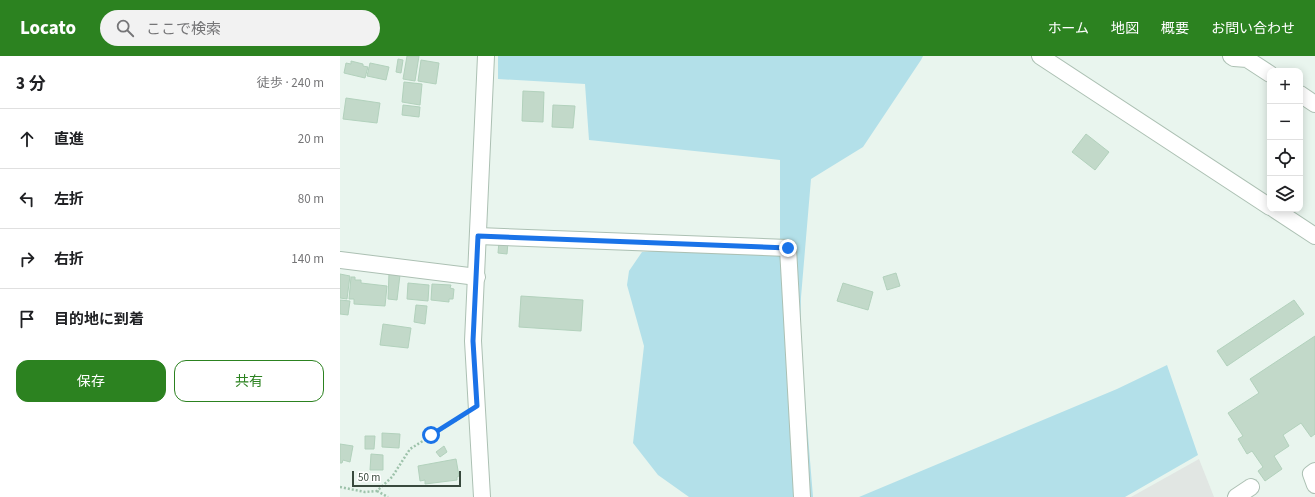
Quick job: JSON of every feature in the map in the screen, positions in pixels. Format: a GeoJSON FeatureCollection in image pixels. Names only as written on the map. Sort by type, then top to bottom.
{"type":"FeatureCollection","features":[{"type":"Feature","properties":{"kind":"street"},"geometry":{"type":"LineString","coordinates":[[482,497],[473,341],[486,56]]}},
{"type":"Feature","properties":{"kind":"street"},"geometry":{"type":"LineString","coordinates":[[1040,56],[1267,205]]}},
{"type":"Feature","properties":{"kind":"street"},"geometry":{"type":"LineString","coordinates":[[1231,56],[1247,59],[1267,72]]}},
{"type":"Feature","properties":{"kind":"street"},"geometry":{"type":"LineString","coordinates":[[1303,96],[1315,104]]}},
{"type":"Feature","properties":{"kind":"street"},"geometry":{"type":"LineString","coordinates":[[1279,212],[1315,236]]}},
{"type":"Feature","properties":{"kind":"street"},"geometry":{"type":"LineString","coordinates":[[478,236],[788,248],[802,497]]}},
{"type":"Feature","properties":{"kind":"street"},"geometry":{"type":"LineString","coordinates":[[340,260],[477,277]]}},
{"type":"Feature","properties":{"kind":"street"},"geometry":{"type":"LineString","coordinates":[[1315,471],[1310,474],[1315,485]]}},
{"type":"Feature","properties":{"kind":"street"},"geometry":{"type":"LineString","coordinates":[[1236,497],[1251,487]]}},
{"type":"Feature","properties":{"kind":"path"},"geometry":{"type":"LineString","coordinates":[[377,491],[392,476],[410,449],[477,406]]}},
{"type":"Feature","properties":{"kind":"path"},"geometry":{"type":"LineString","coordinates":[[340,487],[365,492],[377,491],[388,497]]}},
{"type":"Feature","properties":{"kind":"shaded area"},"geometry":{"type":"Polygon","coordinates":[[[498,56],[923,56],[863,147],[811,179],[801,297],[800,338],[813,497],[689,497],[658,475],[633,443],[644,346],[627,285],[629,271],[642,252],[780,242],[780,160],[589,140],[585,84],[498,79],[498,56]]]}},
{"type":"Feature","properties":{"kind":"shaded area"},"geometry":{"type":"Polygon","coordinates":[[[1167,365],[1198,455],[1125,497],[859,497],[1117,389],[1167,365]]]}},
{"type":"Feature","properties":{"kind":"shaded area"},"geometry":{"type":"Polygon","coordinates":[[[1199,459],[1214,497],[1131,497],[1199,459]]]}},
{"type":"Feature","properties":{"kind":"building"},"geometry":{"type":"Polygon","coordinates":[[[407,56],[419,56],[415,81],[403,79],[407,56]]]}},
{"type":"Feature","properties":{"kind":"building"},"geometry":{"type":"Polygon","coordinates":[[[398,59],[403,60],[401,73],[396,72],[398,59]]]}},
{"type":"Feature","properties":{"kind":"building"},"geometry":{"type":"Polygon","coordinates":[[[421,60],[439,63],[436,84],[418,81],[421,60]]]}},
{"type":"Feature","properties":{"kind":"building"},"geometry":{"type":"Polygon","coordinates":[[[351,61],[368,67],[365,78],[344,73],[346,63],[351,64],[351,61]]]}},
{"type":"Feature","properties":{"kind":"building"},"geometry":{"type":"Polygon","coordinates":[[[370,63],[389,67],[386,80],[367,76],[370,63]]]}},
{"type":"Feature","properties":{"kind":"building"},"geometry":{"type":"Polygon","coordinates":[[[404,82],[422,84],[420,105],[402,102],[404,82]]]}},
{"type":"Feature","properties":{"kind":"building"},"geometry":{"type":"Polygon","coordinates":[[[523,91],[544,92],[543,122],[522,121],[523,91]]]}},
{"type":"Feature","properties":{"kind":"building"},"geometry":{"type":"Polygon","coordinates":[[[346,98],[380,103],[377,123],[343,119],[346,98]]]}},
{"type":"Feature","properties":{"kind":"building"},"geometry":{"type":"Polygon","coordinates":[[[403,105],[420,107],[419,117],[402,115],[403,105]]]}},
{"type":"Feature","properties":{"kind":"building"},"geometry":{"type":"Polygon","coordinates":[[[553,105],[575,106],[573,128],[552,127],[553,105]]]}},
{"type":"Feature","properties":{"kind":"building"},"geometry":{"type":"Polygon","coordinates":[[[1086,134],[1109,152],[1095,170],[1072,152],[1086,134]]]}},
{"type":"Feature","properties":{"kind":"building"},"geometry":{"type":"Polygon","coordinates":[[[499,241],[508,242],[507,254],[498,253],[499,241]]]}},
{"type":"Feature","properties":{"kind":"building"},"geometry":{"type":"Polygon","coordinates":[[[389,273],[400,275],[397,300],[388,299],[389,273]]]}},
{"type":"Feature","properties":{"kind":"building"},"geometry":{"type":"Polygon","coordinates":[[[896,273],[900,286],[887,290],[883,277],[896,273]]]}},
{"type":"Feature","properties":{"kind":"building"},"geometry":{"type":"Polygon","coordinates":[[[340,274],[350,276],[347,299],[340,298],[340,274]]]}},
{"type":"Feature","properties":{"kind":"building"},"geometry":{"type":"Polygon","coordinates":[[[351,277],[355,277],[355,280],[361,280],[361,283],[387,286],[385,306],[354,304],[354,299],[349,299],[351,277]]]}},
{"type":"Feature","properties":{"kind":"building"},"geometry":{"type":"Polygon","coordinates":[[[408,283],[429,285],[428,301],[407,299],[408,283]]]}},
{"type":"Feature","properties":{"kind":"building"},"geometry":{"type":"Polygon","coordinates":[[[843,283],[873,292],[868,310],[837,301],[843,283]]]}},
{"type":"Feature","properties":{"kind":"building"},"geometry":{"type":"Polygon","coordinates":[[[432,284],[451,285],[450,288],[454,289],[453,299],[449,299],[449,302],[431,300],[432,284]]]}},
{"type":"Feature","properties":{"kind":"building"},"geometry":{"type":"Polygon","coordinates":[[[521,296],[583,300],[581,331],[519,327],[521,296]]]}},
{"type":"Feature","properties":{"kind":"building"},"geometry":{"type":"Polygon","coordinates":[[[340,300],[350,301],[348,315],[340,314],[340,300]]]}},
{"type":"Feature","properties":{"kind":"building"},"geometry":{"type":"Polygon","coordinates":[[[1294,300],[1304,314],[1227,366],[1217,351],[1294,300]]]}},
{"type":"Feature","properties":{"kind":"building"},"geometry":{"type":"Polygon","coordinates":[[[416,305],[427,306],[425,324],[414,322],[416,305]]]}},
{"type":"Feature","properties":{"kind":"building"},"geometry":{"type":"Polygon","coordinates":[[[383,324],[411,328],[408,348],[380,345],[383,324]]]}},
{"type":"Feature","properties":{"kind":"building"},"geometry":{"type":"Polygon","coordinates":[[[1315,336],[1315,434],[1311,437],[1301,423],[1283,435],[1289,446],[1274,456],[1282,469],[1265,481],[1258,471],[1263,467],[1252,451],[1247,454],[1238,439],[1243,436],[1228,413],[1259,393],[1250,379],[1315,336]]]}},
{"type":"Feature","properties":{"kind":"building"},"geometry":{"type":"Polygon","coordinates":[[[382,433],[400,434],[399,448],[382,447],[382,433]]]}},
{"type":"Feature","properties":{"kind":"building"},"geometry":{"type":"Polygon","coordinates":[[[365,436],[375,436],[374,449],[365,449],[365,436]]]}},
{"type":"Feature","properties":{"kind":"building"},"geometry":{"type":"Polygon","coordinates":[[[340,444],[353,446],[350,462],[343,460],[342,463],[340,463],[340,444]]]}},
{"type":"Feature","properties":{"kind":"building"},"geometry":{"type":"Polygon","coordinates":[[[444,446],[447,452],[440,457],[436,452],[444,446]]]}},
{"type":"Feature","properties":{"kind":"building"},"geometry":{"type":"Polygon","coordinates":[[[371,454],[383,455],[383,470],[370,470],[371,454]]]}},
{"type":"Feature","properties":{"kind":"building"},"geometry":{"type":"Polygon","coordinates":[[[456,459],[459,476],[457,477],[457,480],[425,484],[425,480],[420,481],[418,466],[456,459]]]}},
{"type":"Feature","properties":{"kind":"route"},"geometry":{"type":"LineString","coordinates":[[431,435],[450,425],[477,406],[473,341],[478,236],[788,248]]}}]}
